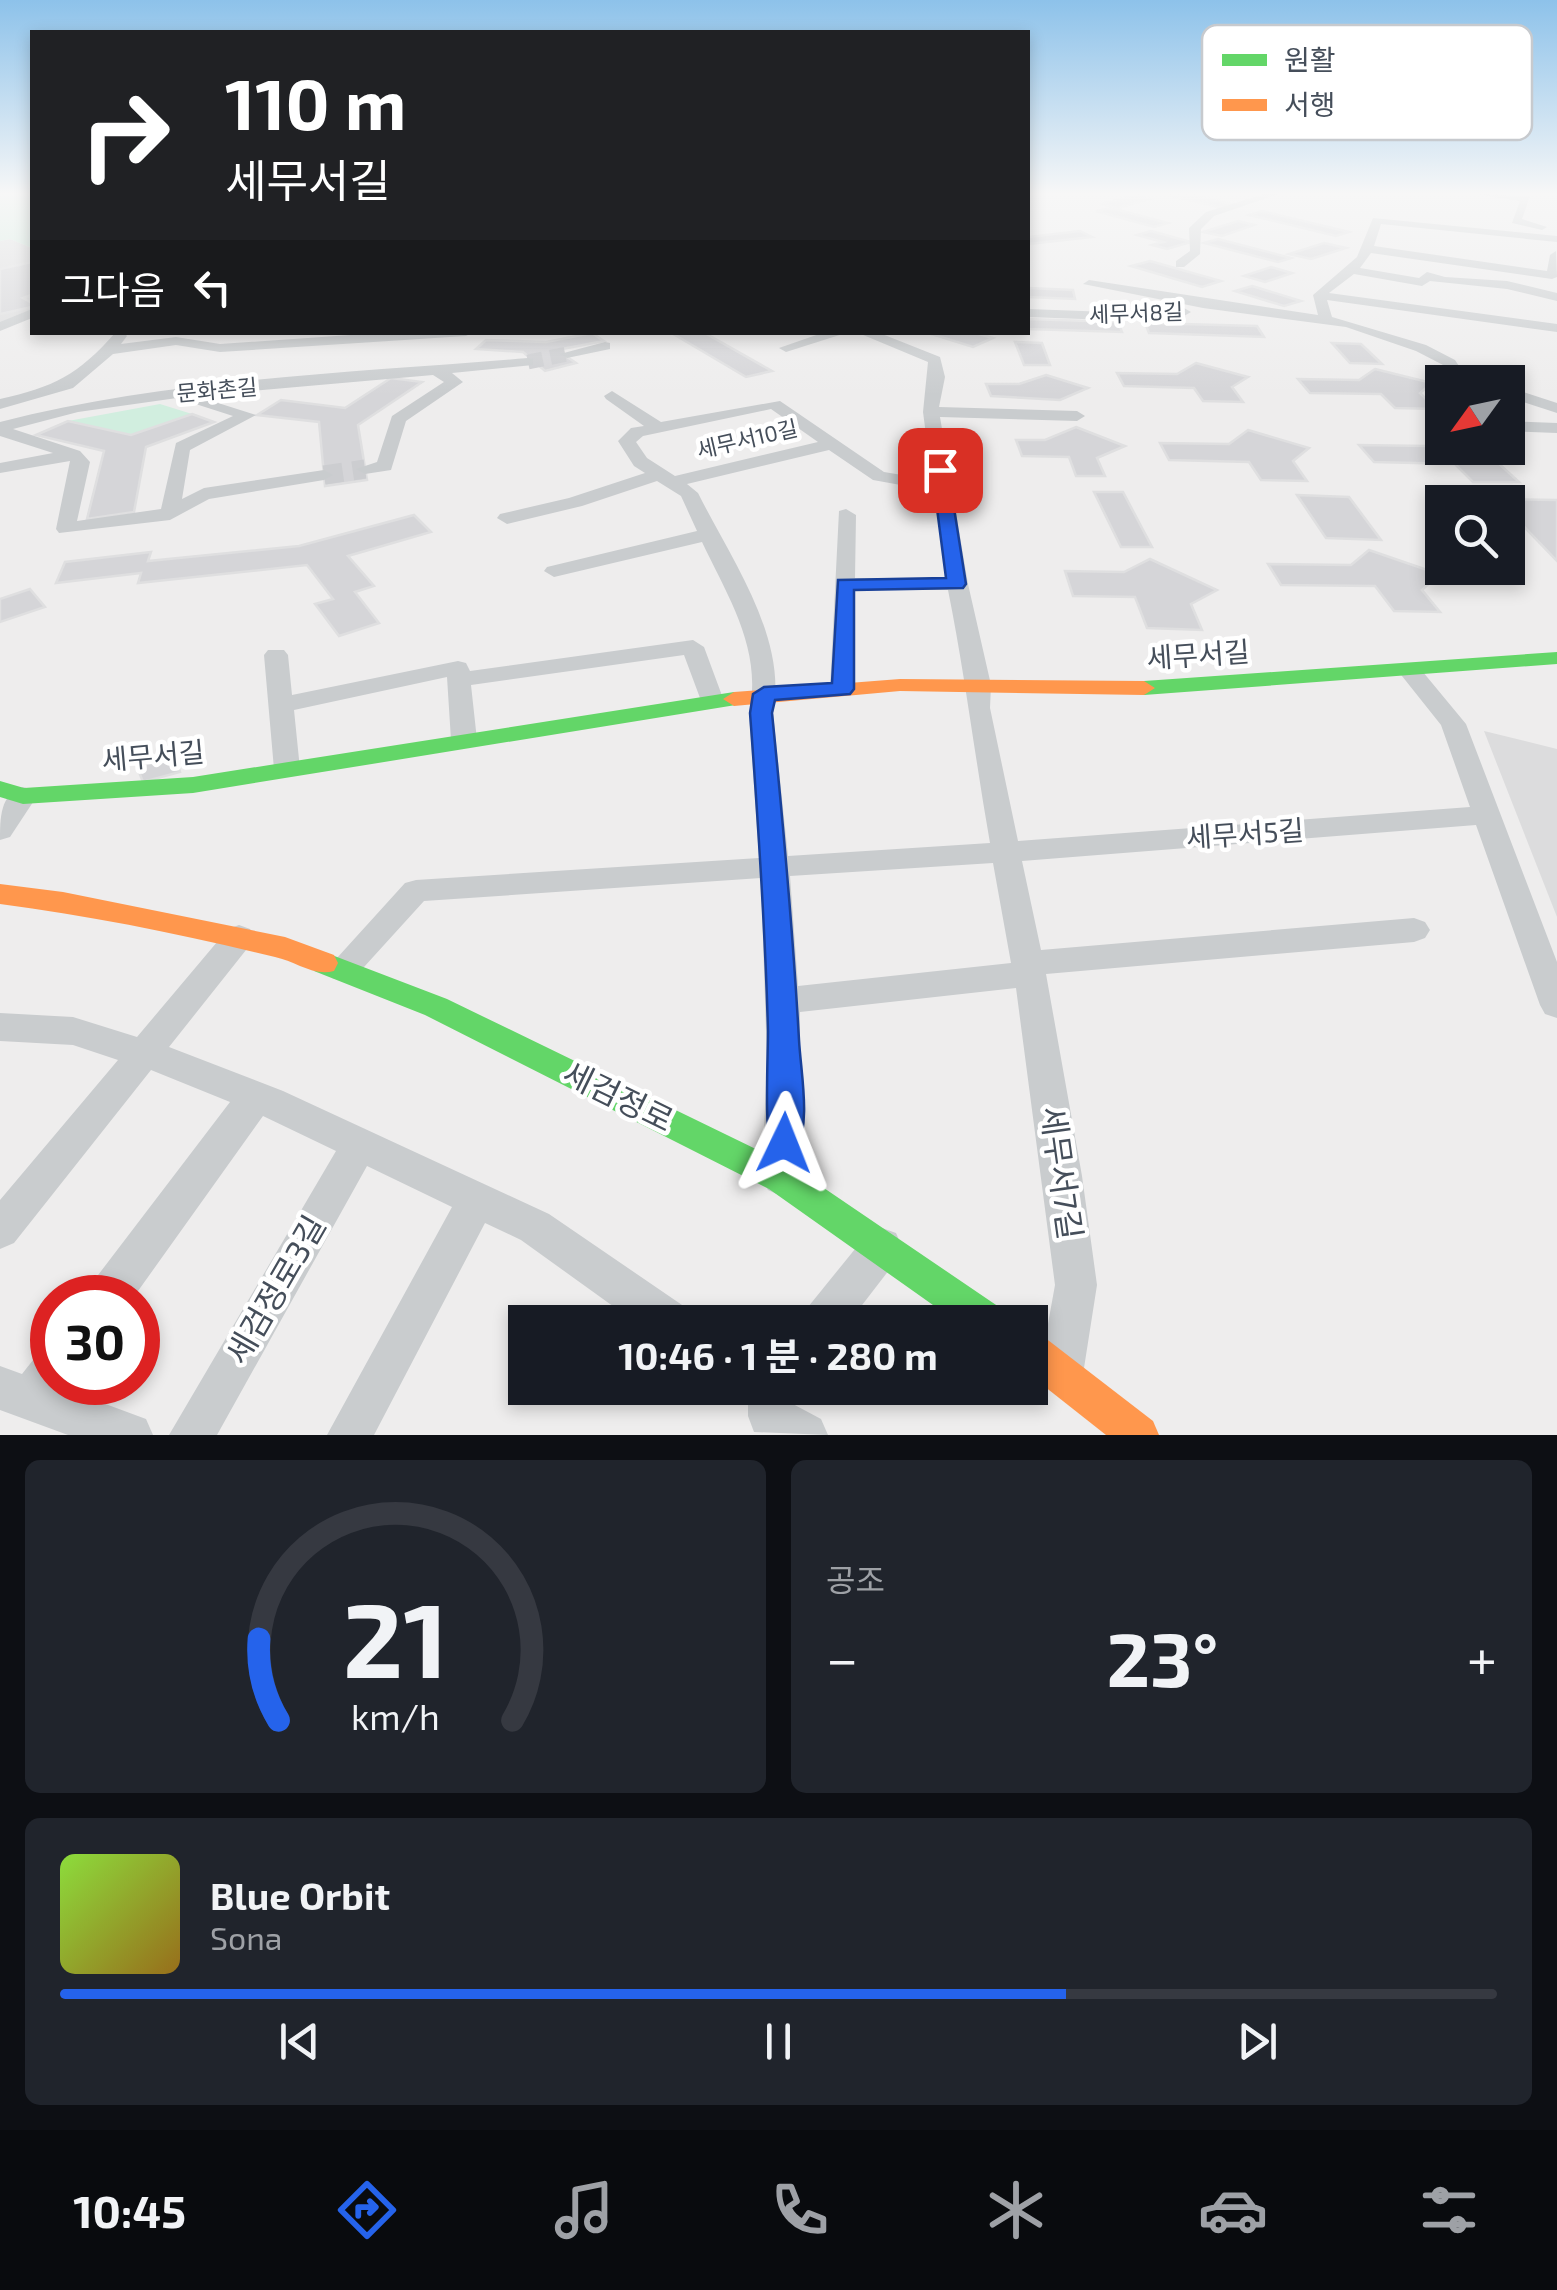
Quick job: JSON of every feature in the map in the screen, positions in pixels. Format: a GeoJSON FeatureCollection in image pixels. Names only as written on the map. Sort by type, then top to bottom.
{"type":"FeatureCollection","features":[{"type":"Feature","properties":{"kind":"street"},"geometry":{"type":"LineString","coordinates":[[1180,264],[1184,261]]}},
{"type":"Feature","properties":{"kind":"street"},"geometry":{"type":"LineString","coordinates":[[1319,294],[1356,261]]}},
{"type":"Feature","properties":{"kind":"street"},"geometry":{"type":"LineString","coordinates":[[1456,261],[1552,275],[1555,261]]}},
{"type":"Feature","properties":{"kind":"street"},"geometry":{"type":"LineString","coordinates":[[1346,273],[1478,298]]}},
{"type":"Feature","properties":{"kind":"street"},"geometry":{"type":"LineString","coordinates":[[1346,273],[1422,282],[1427,276],[1444,281],[1507,285],[1557,298]]}},
{"type":"Feature","properties":{"kind":"street"},"geometry":{"type":"LineString","coordinates":[[1089,284],[1326,319],[1376,331],[1421,348],[1451,365]]}},
{"type":"Feature","properties":{"kind":"street"},"geometry":{"type":"LineString","coordinates":[[1319,294],[1326,319]]}},
{"type":"Feature","properties":{"kind":"street"},"geometry":{"type":"LineString","coordinates":[[1319,294],[1557,328]]}},
{"type":"Feature","properties":{"kind":"street"},"geometry":{"type":"LineString","coordinates":[[1505,305],[1529,324]]}},
{"type":"Feature","properties":{"kind":"street","name":"세무서8길"},"geometry":{"type":"LineString","coordinates":[[1030,313],[1109,316],[1244,309]]}},
{"type":"Feature","properties":{"kind":"street"},"geometry":{"type":"LineString","coordinates":[[0,327],[30,314]]}},
{"type":"Feature","properties":{"kind":"street"},"geometry":{"type":"LineString","coordinates":[[0,337],[30,326]]}},
{"type":"Feature","properties":{"kind":"street"},"geometry":{"type":"LineString","coordinates":[[0,404],[64,390],[93,368],[122,335]]}},
{"type":"Feature","properties":{"kind":"street"},"geometry":{"type":"LineString","coordinates":[[110,350],[176,341],[220,348],[420,335]]}},
{"type":"Feature","properties":{"kind":"street"},"geometry":{"type":"LineString","coordinates":[[786,348],[832,335]]}},
{"type":"Feature","properties":{"kind":"street"},"geometry":{"type":"LineString","coordinates":[[871,335],[935,360],[938,377],[932,412],[942,486],[956,584],[979,685]]}},
{"type":"Feature","properties":{"kind":"street"},"geometry":{"type":"LineString","coordinates":[[568,354],[605,346]]}},
{"type":"Feature","properties":{"kind":"street","name":"문화촌길"},"geometry":{"type":"LineString","coordinates":[[0,428],[77,407],[169,394],[528,362]]}},
{"type":"Feature","properties":{"kind":"street"},"geometry":{"type":"LineString","coordinates":[[365,469],[385,466],[398,419],[454,382],[436,370]]}},
{"type":"Feature","properties":{"kind":"street"},"geometry":{"type":"LineString","coordinates":[[169,394],[248,415],[182,447],[170,514]]}},
{"type":"Feature","properties":{"kind":"street","name":"세무서10길"},"geometry":{"type":"LineString","coordinates":[[612,396],[658,427]]}},
{"type":"Feature","properties":{"kind":"street"},"geometry":{"type":"LineString","coordinates":[[1525,397],[1554,405]]}},
{"type":"Feature","properties":{"kind":"street","name":"세무서10길"},"geometry":{"type":"LineString","coordinates":[[782,1178],[786,1107],[782,1000],[761,713],[762,644],[689,493],[640,462],[627,441],[637,432],[774,404],[879,476],[942,486]]}},
{"type":"Feature","properties":{"kind":"street"},"geometry":{"type":"LineString","coordinates":[[932,412],[1077,416]]}},
{"type":"Feature","properties":{"kind":"street"},"geometry":{"type":"LineString","coordinates":[[1525,427],[1557,428]]}},
{"type":"Feature","properties":{"kind":"street"},"geometry":{"type":"LineString","coordinates":[[0,428],[74,455],[81,462],[66,528],[170,514],[204,494],[324,476]]}},
{"type":"Feature","properties":{"kind":"street","name":"세무서10길"},"geometry":{"type":"LineString","coordinates":[[507,518],[666,478],[832,444]]}},
{"type":"Feature","properties":{"kind":"street"},"geometry":{"type":"LineString","coordinates":[[0,468],[74,455]]}},
{"type":"Feature","properties":{"kind":"street"},"geometry":{"type":"LineString","coordinates":[[842,689],[846,515]]}},
{"type":"Feature","properties":{"kind":"street"},"geometry":{"type":"LineString","coordinates":[[554,571],[709,534]]}},
{"type":"Feature","properties":{"kind":"street"},"geometry":{"type":"LineString","coordinates":[[845,584],[956,584]]}},
{"type":"Feature","properties":{"kind":"street"},"geometry":{"type":"LineString","coordinates":[[459,680],[693,648],[712,701]]}},
{"type":"Feature","properties":{"kind":"street"},"geometry":{"type":"LineString","coordinates":[[276,655],[288,769]]}},
{"type":"Feature","properties":{"kind":"street","name":"세무서길"},"geometry":{"type":"LineString","coordinates":[[11,792],[193,785],[764,694],[979,685],[1129,690],[1557,658]]}},
{"type":"Feature","properties":{"kind":"street"},"geometry":{"type":"LineString","coordinates":[[281,705],[458,668],[464,740]]}},
{"type":"Feature","properties":{"kind":"street"},"geometry":{"type":"LineString","coordinates":[[1410,671],[1454,724],[1557,1004]]}},
{"type":"Feature","properties":{"kind":"street","name":"세무서7길"},"geometry":{"type":"LineString","coordinates":[[979,685],[978,708],[1028,969],[1063,1176],[1076,1285],[1061,1373]]}},
{"type":"Feature","properties":{"kind":"street"},"geometry":{"type":"LineString","coordinates":[[0,830],[11,792]]}},
{"type":"Feature","properties":{"kind":"street","name":"세무서5길"},"geometry":{"type":"LineString","coordinates":[[1004,852],[1487,815]]}},
{"type":"Feature","properties":{"kind":"street"},"geometry":{"type":"LineString","coordinates":[[344,969],[416,891],[1004,852]]}},
{"type":"Feature","properties":{"kind":"street","name":"세검정로"},"geometry":{"type":"LineString","coordinates":[[0,894],[63,902],[238,936],[344,969],[436,1008],[782,1178],[965,1305]]}},
{"type":"Feature","properties":{"kind":"street"},"geometry":{"type":"LineString","coordinates":[[782,1000],[1028,969],[1414,930]]}},
{"type":"Feature","properties":{"kind":"street"},"geometry":{"type":"LineString","coordinates":[[0,1230],[238,936]]}},
{"type":"Feature","properties":{"kind":"street"},"geometry":{"type":"LineString","coordinates":[[0,1027],[73,1032],[256,1096],[535,1227],[646,1305]]}},
{"type":"Feature","properties":{"kind":"street"},"geometry":{"type":"LineString","coordinates":[[124,1275],[256,1096]]}},
{"type":"Feature","properties":{"kind":"street","name":"세검정로3길"},"geometry":{"type":"LineString","coordinates":[[192,1435],[360,1144]]}},
{"type":"Feature","properties":{"kind":"street"},"geometry":{"type":"LineString","coordinates":[[350,1435],[478,1199]]}},
{"type":"Feature","properties":{"kind":"street"},"geometry":{"type":"LineString","coordinates":[[836,1305],[882,1246]]}},
{"type":"Feature","properties":{"kind":"street"},"geometry":{"type":"LineString","coordinates":[[1048,1364],[1140,1435]]}},
{"type":"Feature","properties":{"kind":"street"},"geometry":{"type":"LineString","coordinates":[[28,1386],[130,1435]]}},
{"type":"Feature","properties":{"kind":"street"},"geometry":{"type":"LineString","coordinates":[[769,1405],[770,1416],[805,1435]]}},
{"type":"Feature","properties":{"kind":"shaded area"},"geometry":{"type":"Polygon","coordinates":[[[0,261],[30,261],[30,312],[0,324],[0,261]]]}},
{"type":"Feature","properties":{"kind":"shaded area"},"geometry":{"type":"Polygon","coordinates":[[[1484,731],[1557,749],[1557,917],[1484,731]]]}},
{"type":"Feature","properties":{"kind":"green space"},"geometry":{"type":"Polygon","coordinates":[[[160,404],[192,414],[131,435],[68,421],[160,404]]]}},
{"type":"Feature","properties":{"kind":"building"},"geometry":{"type":"Polygon","coordinates":[[[1150,261],[1221,281],[1202,287],[1131,266],[1150,261]]]}},
{"type":"Feature","properties":{"kind":"building"},"geometry":{"type":"Polygon","coordinates":[[[30,262],[30,296],[23,298],[30,302],[30,307],[0,314],[0,269],[30,262]]]}},
{"type":"Feature","properties":{"kind":"building"},"geometry":{"type":"Polygon","coordinates":[[[1271,267],[1292,273],[1265,282],[1244,276],[1271,267]]]}},
{"type":"Feature","properties":{"kind":"building"},"geometry":{"type":"Polygon","coordinates":[[[1252,286],[1301,301],[1284,306],[1235,291],[1252,286]]]}},
{"type":"Feature","properties":{"kind":"building"},"geometry":{"type":"Polygon","coordinates":[[[1030,288],[1073,290],[1075,299],[1030,297],[1030,288]]]}},
{"type":"Feature","properties":{"kind":"building"},"geometry":{"type":"Polygon","coordinates":[[[1030,319],[1118,322],[1122,332],[1030,329],[1030,319]]]}},
{"type":"Feature","properties":{"kind":"building"},"geometry":{"type":"Polygon","coordinates":[[[1145,323],[1257,326],[1264,337],[1149,333],[1145,323]]]}},
{"type":"Feature","properties":{"kind":"building"},"geometry":{"type":"Polygon","coordinates":[[[582,335],[595,335],[604,341],[557,350],[576,363],[545,371],[523,352],[476,349],[486,340],[546,342],[582,335]]]}},
{"type":"Feature","properties":{"kind":"building"},"geometry":{"type":"Polygon","coordinates":[[[675,335],[708,335],[772,371],[746,377],[675,335]]]}},
{"type":"Feature","properties":{"kind":"building"},"geometry":{"type":"Polygon","coordinates":[[[935,335],[993,338],[973,347],[935,335]]]}},
{"type":"Feature","properties":{"kind":"building"},"geometry":{"type":"Polygon","coordinates":[[[1015,342],[1042,343],[1050,365],[1024,365],[1015,342]]]}},
{"type":"Feature","properties":{"kind":"building"},"geometry":{"type":"Polygon","coordinates":[[[1332,343],[1361,344],[1382,364],[1350,363],[1332,343]]]}},
{"type":"Feature","properties":{"kind":"building"},"geometry":{"type":"Polygon","coordinates":[[[1196,363],[1248,377],[1232,387],[1243,402],[1203,401],[1194,388],[1124,386],[1117,373],[1177,374],[1196,363]]]}},
{"type":"Feature","properties":{"kind":"building"},"geometry":{"type":"Polygon","coordinates":[[[1375,369],[1425,381],[1420,393],[1425,398],[1425,409],[1395,408],[1381,394],[1310,393],[1298,379],[1359,380],[1375,369]]]}},
{"type":"Feature","properties":{"kind":"building"},"geometry":{"type":"Polygon","coordinates":[[[1046,375],[1088,388],[1060,400],[991,396],[986,384],[1019,384],[1046,375]]]}},
{"type":"Feature","properties":{"kind":"building"},"geometry":{"type":"Polygon","coordinates":[[[391,378],[422,382],[358,425],[367,480],[325,486],[319,422],[257,415],[281,400],[345,408],[391,378]]]}},
{"type":"Feature","properties":{"kind":"building"},"geometry":{"type":"Polygon","coordinates":[[[192,414],[214,422],[146,447],[134,512],[87,519],[104,451],[36,435],[68,421],[131,435],[192,414]]]}},
{"type":"Feature","properties":{"kind":"building"},"geometry":{"type":"Polygon","coordinates":[[[1076,427],[1125,446],[1097,458],[1105,476],[1076,476],[1069,457],[1022,456],[1016,440],[1045,440],[1076,427]]]}},
{"type":"Feature","properties":{"kind":"building"},"geometry":{"type":"Polygon","coordinates":[[[1248,430],[1309,448],[1293,461],[1307,481],[1261,480],[1249,462],[1169,460],[1160,443],[1229,444],[1248,430]]]}},
{"type":"Feature","properties":{"kind":"building"},"geometry":{"type":"Polygon","coordinates":[[[1359,445],[1425,446],[1425,463],[1374,462],[1359,445]]]}},
{"type":"Feature","properties":{"kind":"building"},"geometry":{"type":"Polygon","coordinates":[[[1456,465],[1500,465],[1519,482],[1473,482],[1456,465]]]}},
{"type":"Feature","properties":{"kind":"building"},"geometry":{"type":"Polygon","coordinates":[[[1094,492],[1123,492],[1152,547],[1121,547],[1094,492]]]}},
{"type":"Feature","properties":{"kind":"building"},"geometry":{"type":"Polygon","coordinates":[[[1297,495],[1349,497],[1381,540],[1326,538],[1297,495]]]}},
{"type":"Feature","properties":{"kind":"building"},"geometry":{"type":"Polygon","coordinates":[[[1525,499],[1557,500],[1557,561],[1525,528],[1525,499]]]}},
{"type":"Feature","properties":{"kind":"building"},"geometry":{"type":"Polygon","coordinates":[[[414,515],[431,532],[348,556],[374,586],[355,592],[379,623],[339,636],[315,604],[333,599],[307,565],[138,583],[141,573],[56,583],[65,562],[151,552],[148,561],[299,546],[414,515]]]}},
{"type":"Feature","properties":{"kind":"building"},"geometry":{"type":"Polygon","coordinates":[[[1369,550],[1425,569],[1427,585],[1422,590],[1440,612],[1394,611],[1375,586],[1281,585],[1268,564],[1351,565],[1369,550]]]}},
{"type":"Feature","properties":{"kind":"building"},"geometry":{"type":"Polygon","coordinates":[[[1150,559],[1217,590],[1191,604],[1202,630],[1147,628],[1135,597],[1073,596],[1065,571],[1124,572],[1150,559]]]}},
{"type":"Feature","properties":{"kind":"building"},"geometry":{"type":"Polygon","coordinates":[[[30,589],[45,607],[0,622],[0,599],[30,589]]]}},
{"type":"Feature","properties":{"kind":"building"},"geometry":{"type":"Polygon","coordinates":[[[173,750],[180,772],[143,782],[135,762],[173,750]]]}},
{"type":"Feature","properties":{"kind":"tunnel"},"geometry":{"type":"LineString","coordinates":[[528,362],[567,354]]}},
{"type":"Feature","properties":{"kind":"tunnel"},"geometry":{"type":"LineString","coordinates":[[324,475],[365,469]]}},
{"type":"Feature","properties":{"kind":"traffic: fast"},"geometry":{"type":"LineString","coordinates":[[1144,688],[1557,658]]}},
{"type":"Feature","properties":{"kind":"traffic: fast"},"geometry":{"type":"LineString","coordinates":[[0,789],[23,796],[193,785],[734,699]]}},
{"type":"Feature","properties":{"kind":"traffic: fast"},"geometry":{"type":"LineString","coordinates":[[324,963],[436,1007],[781,1178],[964,1305]]}},
{"type":"Feature","properties":{"kind":"traffic: slow"},"geometry":{"type":"LineString","coordinates":[[734,699],[900,685],[1144,688]]}},
{"type":"Feature","properties":{"kind":"traffic: slow"},"geometry":{"type":"LineString","coordinates":[[0,894],[63,902],[285,948],[324,963]]}},
{"type":"Feature","properties":{"kind":"traffic: slow"},"geometry":{"type":"LineString","coordinates":[[1048,1365],[1139,1435]]}},
{"type":"Feature","properties":{"kind":"route"},"geometry":{"type":"LineString","coordinates":[[784,1143],[779,915],[761,713],[764,694],[842,689],[845,584],[956,584],[940,470]]}}]}
